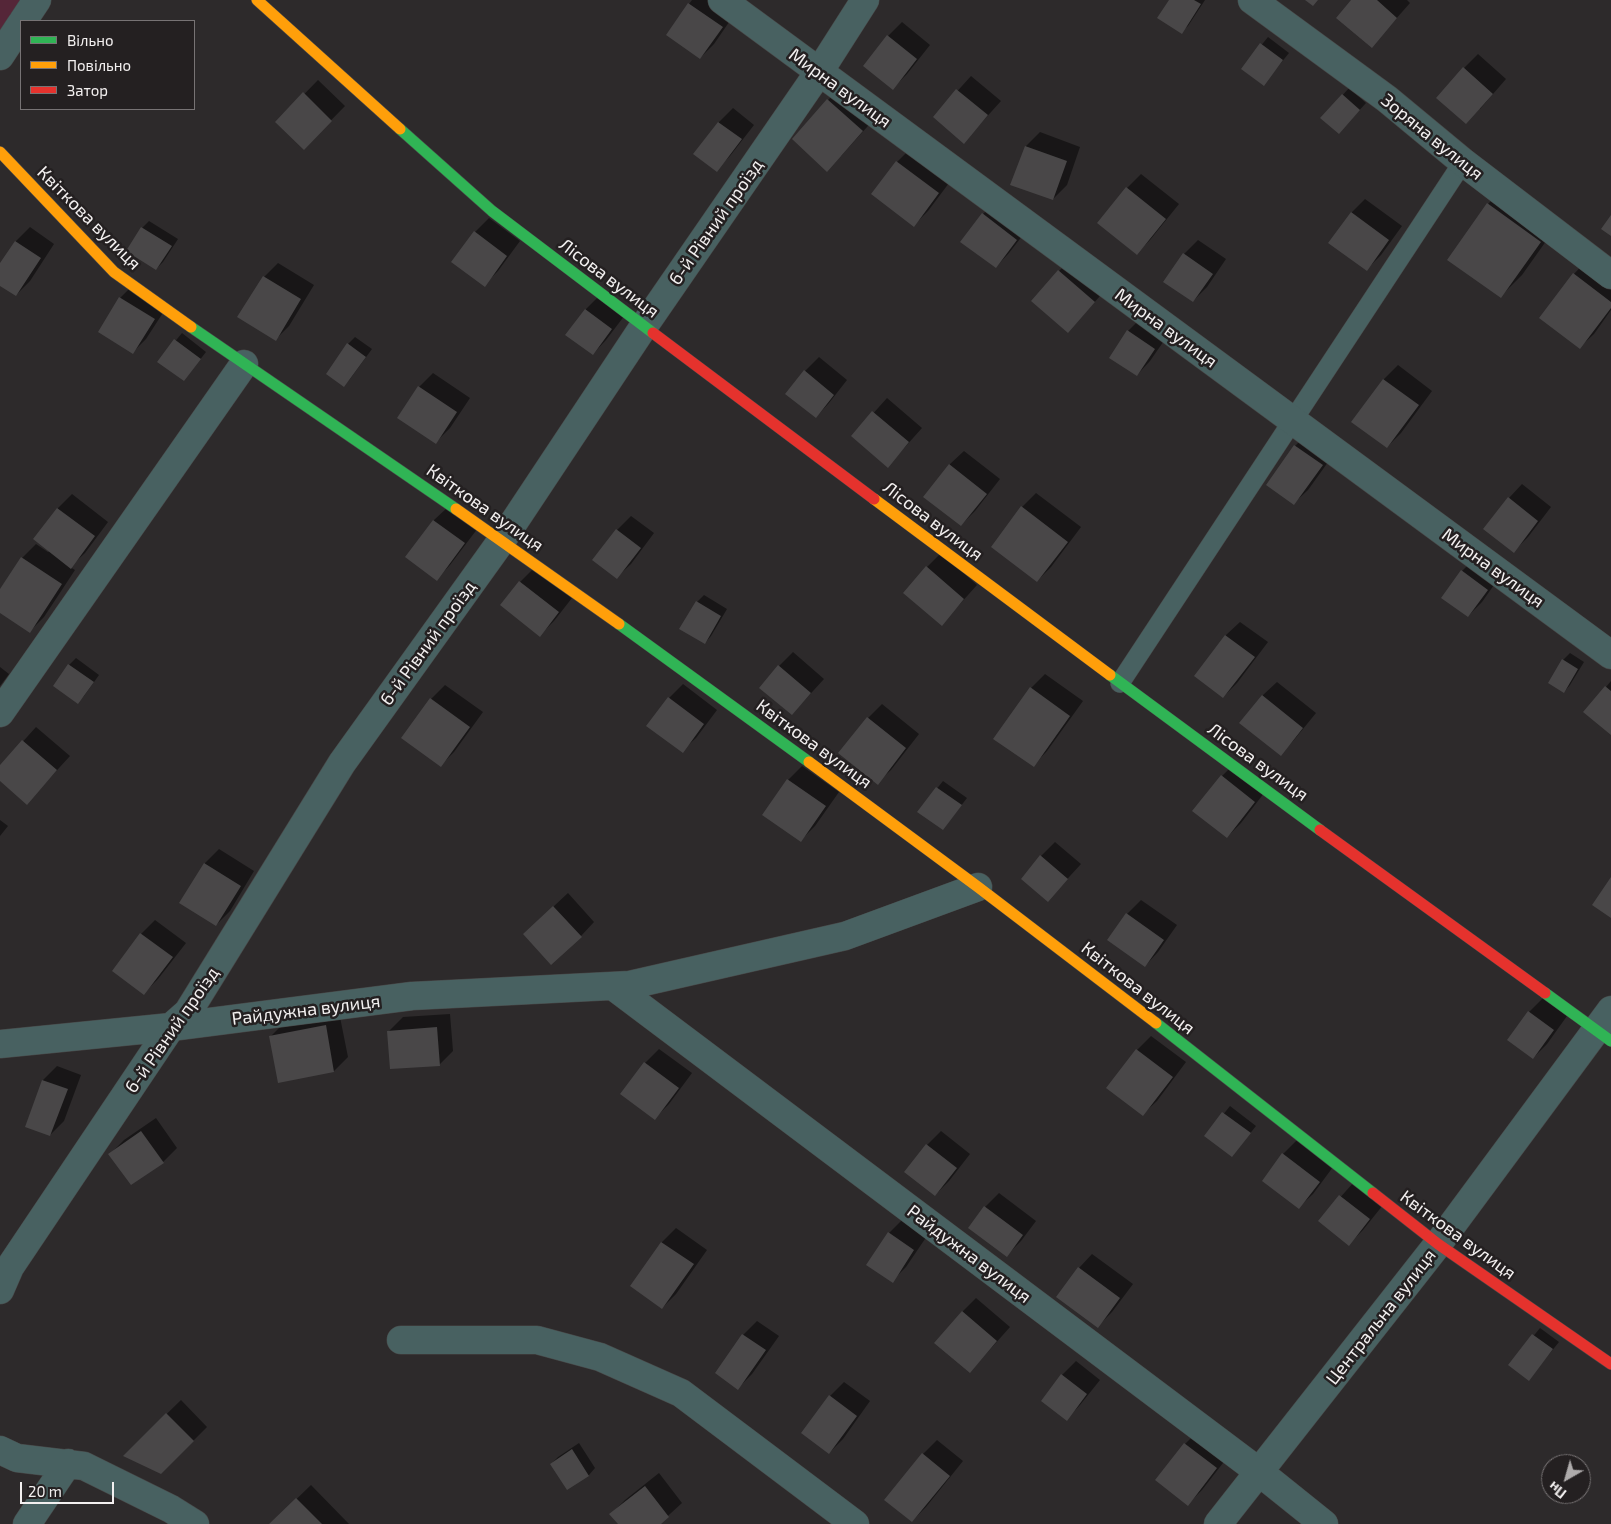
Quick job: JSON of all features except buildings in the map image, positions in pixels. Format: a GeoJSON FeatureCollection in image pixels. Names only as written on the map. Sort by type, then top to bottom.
{"type":"FeatureCollection","features":[{"type":"Feature","properties":{"kind":"street"},"geometry":{"type":"LineString","coordinates":[[24,20],[37,0]]}},
{"type":"Feature","properties":{"kind":"street","name":"Лісова вулиця"},"geometry":{"type":"LineString","coordinates":[[257,0],[492,211],[1120,683],[1606,1027]]}},
{"type":"Feature","properties":{"kind":"street","name":"Мирна вулиця"},"geometry":{"type":"LineString","coordinates":[[722,0],[1611,655]]}},
{"type":"Feature","properties":{"kind":"street","name":"6-й Рівний проїзд"},"geometry":{"type":"LineString","coordinates":[[0,1290],[10,1267],[171,1027],[188,1012],[342,763],[502,540],[644,326],[819,72],[865,0]]}},
{"type":"Feature","properties":{"kind":"street","name":"Зоряна вулиця"},"geometry":{"type":"LineString","coordinates":[[1252,0],[1387,99],[1463,162],[1611,275]]}},
{"type":"Feature","properties":{"kind":"street"},"geometry":{"type":"LineString","coordinates":[[0,56],[20,26]]}},
{"type":"Feature","properties":{"kind":"street","name":"Квіткова вулиця"},"geometry":{"type":"LineString","coordinates":[[0,152],[114,272],[244,364],[502,540],[785,744],[978,887],[1172,1035],[1438,1244],[1611,1364]]}},
{"type":"Feature","properties":{"kind":"street"},"geometry":{"type":"LineString","coordinates":[[0,713],[244,364]]}},
{"type":"Feature","properties":{"kind":"street","name":"Райдужна вулиця"},"geometry":{"type":"LineString","coordinates":[[0,1044],[171,1027],[412,996],[630,985],[845,936],[978,887]]}},
{"type":"Feature","properties":{"kind":"street","name":"Райдужна вулиця"},"geometry":{"type":"LineString","coordinates":[[613,986],[1258,1471],[1324,1524]]}},
{"type":"Feature","properties":{"kind":"street","name":"Центральна вулиця"},"geometry":{"type":"LineString","coordinates":[[1218,1524],[1606,1027]]}},
{"type":"Feature","properties":{"kind":"street"},"geometry":{"type":"LineString","coordinates":[[401,1340],[537,1340],[600,1357],[681,1394],[846,1522]]}},
{"type":"Feature","properties":{"kind":"street"},"geometry":{"type":"LineString","coordinates":[[0,1450],[17,1458],[84,1466],[171,1509],[195,1524]]}},
{"type":"Feature","properties":{"kind":"street"},"geometry":{"type":"LineString","coordinates":[[27,1524],[68,1463]]}},
{"type":"Feature","properties":{"kind":"lane"},"geometry":{"type":"LineString","coordinates":[[1120,683],[1463,162]]}},
{"type":"Feature","properties":{"kind":"shaded area"},"geometry":{"type":"Polygon","coordinates":[[[0,0],[37,0],[24,20],[20,20],[20,26],[0,56],[0,0]]]}},
{"type":"Feature","properties":{"kind":"traffic: fast"},"geometry":{"type":"LineString","coordinates":[[400,129],[492,211],[653,333]]}},
{"type":"Feature","properties":{"kind":"traffic: fast"},"geometry":{"type":"LineString","coordinates":[[191,327],[456,509]]}},
{"type":"Feature","properties":{"kind":"traffic: fast"},"geometry":{"type":"LineString","coordinates":[[619,624],[809,762]]}},
{"type":"Feature","properties":{"kind":"traffic: fast"},"geometry":{"type":"LineString","coordinates":[[1110,675],[1320,830]]}},
{"type":"Feature","properties":{"kind":"traffic: fast"},"geometry":{"type":"LineString","coordinates":[[1545,993],[1611,1041]]}},
{"type":"Feature","properties":{"kind":"traffic: fast"},"geometry":{"type":"LineString","coordinates":[[1156,1023],[1373,1193]]}},
{"type":"Feature","properties":{"kind":"traffic: slow"},"geometry":{"type":"LineString","coordinates":[[257,0],[400,129]]}},
{"type":"Feature","properties":{"kind":"traffic: slow"},"geometry":{"type":"LineString","coordinates":[[0,152],[114,272],[191,327]]}},
{"type":"Feature","properties":{"kind":"traffic: slow"},"geometry":{"type":"LineString","coordinates":[[874,499],[1110,675]]}},
{"type":"Feature","properties":{"kind":"traffic: slow"},"geometry":{"type":"LineString","coordinates":[[456,509],[619,624]]}},
{"type":"Feature","properties":{"kind":"traffic: slow"},"geometry":{"type":"LineString","coordinates":[[809,762],[978,887],[1156,1023]]}},
{"type":"Feature","properties":{"kind":"traffic: jam"},"geometry":{"type":"LineString","coordinates":[[653,333],[874,499]]}},
{"type":"Feature","properties":{"kind":"traffic: jam"},"geometry":{"type":"LineString","coordinates":[[1320,830],[1545,993]]}},
{"type":"Feature","properties":{"kind":"traffic: jam"},"geometry":{"type":"LineString","coordinates":[[1373,1193],[1438,1244],[1611,1364]]}}]}
